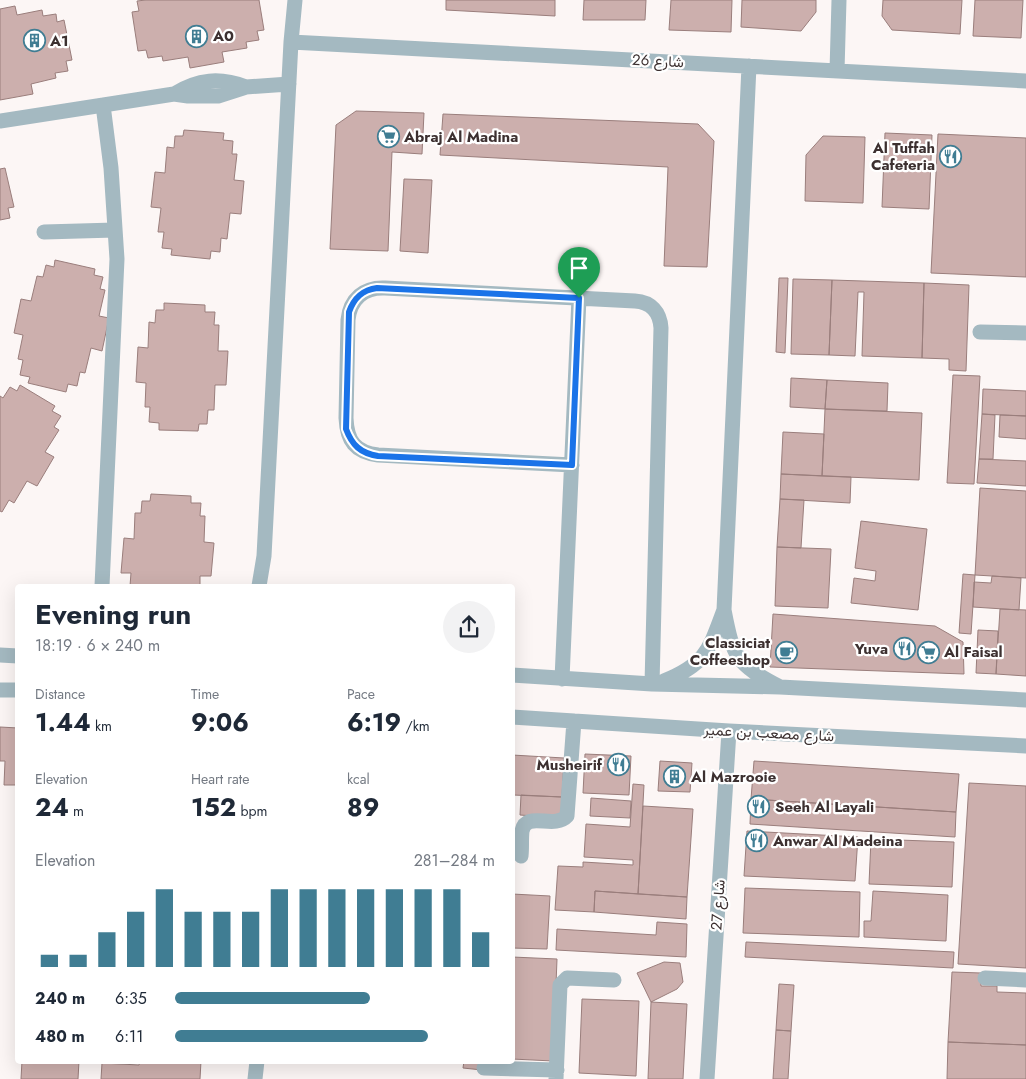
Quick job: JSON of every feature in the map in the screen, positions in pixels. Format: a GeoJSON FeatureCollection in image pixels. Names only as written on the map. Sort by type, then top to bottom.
{"type":"FeatureCollection","features":[{"type":"Feature","properties":{"kind":"street"},"geometry":{"type":"LineString","coordinates":[[837,71],[839,0]]}},
{"type":"Feature","properties":{"kind":"street"},"geometry":{"type":"LineString","coordinates":[[259,584],[264,556],[293,4]]}},
{"type":"Feature","properties":{"kind":"street","name":"شارع 26"},"geometry":{"type":"LineString","coordinates":[[291,42],[1026,80]]}},
{"type":"Feature","properties":{"kind":"street"},"geometry":{"type":"LineString","coordinates":[[749,66],[724,610],[729,639],[741,661],[750,671],[780,687]]}},
{"type":"Feature","properties":{"kind":"street"},"geometry":{"type":"LineString","coordinates":[[0,121],[174,94],[196,82],[209,80],[222,80],[246,87],[289,84]]}},
{"type":"Feature","properties":{"kind":"street"},"geometry":{"type":"LineString","coordinates":[[102,584],[117,259],[111,168],[103,104]]}},
{"type":"Feature","properties":{"kind":"street"},"geometry":{"type":"LineString","coordinates":[[44,232],[115,230]]}},
{"type":"Feature","properties":{"kind":"street"},"geometry":{"type":"LineString","coordinates":[[572,465],[378,456],[367,454],[357,448],[350,440],[346,429],[348,320],[349,312],[356,298],[369,289],[377,288],[642,301],[654,309],[660,321],[655,684]]}},
{"type":"Feature","properties":{"kind":"street"},"geometry":{"type":"LineString","coordinates":[[562,679],[579,298]]}},
{"type":"Feature","properties":{"kind":"street"},"geometry":{"type":"LineString","coordinates":[[980,332],[1026,333]]}},
{"type":"Feature","properties":{"kind":"street"},"geometry":{"type":"LineString","coordinates":[[264,556],[267,584]]}},
{"type":"Feature","properties":{"kind":"street"},"geometry":{"type":"LineString","coordinates":[[655,684],[688,670],[702,658],[713,640],[724,610]]}},
{"type":"Feature","properties":{"kind":"street"},"geometry":{"type":"LineString","coordinates":[[0,655],[15,656]]}},
{"type":"Feature","properties":{"kind":"street"},"geometry":{"type":"LineString","coordinates":[[515,676],[655,684],[780,687],[1026,700]]}},
{"type":"Feature","properties":{"kind":"street"},"geometry":{"type":"LineString","coordinates":[[0,690],[15,690]]}},
{"type":"Feature","properties":{"kind":"street","name":"شارع مصعب بن عمير"},"geometry":{"type":"LineString","coordinates":[[515,717],[729,731],[1026,746]]}},
{"type":"Feature","properties":{"kind":"street"},"geometry":{"type":"LineString","coordinates":[[521,856],[522,831],[528,822],[534,820],[558,822],[567,816],[574,721]]}},
{"type":"Feature","properties":{"kind":"street","name":"شارع 27"},"geometry":{"type":"LineString","coordinates":[[706,1079],[729,731]]}},
{"type":"Feature","properties":{"kind":"street"},"geometry":{"type":"LineString","coordinates":[[484,1068],[556,1074],[560,985],[567,978],[614,980]]}},
{"type":"Feature","properties":{"kind":"street"},"geometry":{"type":"LineString","coordinates":[[985,978],[1026,980]]}},
{"type":"Feature","properties":{"kind":"street"},"geometry":{"type":"LineString","coordinates":[[255,1079],[256,1064]]}},
{"type":"Feature","properties":{"kind":"building","name":"A0"},"geometry":{"type":"Polygon","coordinates":[[[259,0],[264,30],[257,31],[259,40],[246,42],[247,48],[222,52],[224,62],[190,68],[188,57],[163,61],[162,56],[148,58],[146,50],[138,51],[132,12],[139,11],[137,1],[259,0]]]}},
{"type":"Feature","properties":{"kind":"building"},"geometry":{"type":"Polygon","coordinates":[[[446,0],[555,0],[555,16],[446,10],[446,0]]]}},
{"type":"Feature","properties":{"kind":"building"},"geometry":{"type":"Polygon","coordinates":[[[584,0],[646,0],[645,20],[583,20],[584,0]]]}},
{"type":"Feature","properties":{"kind":"building"},"geometry":{"type":"Polygon","coordinates":[[[671,0],[732,0],[731,32],[669,30],[671,0]]]}},
{"type":"Feature","properties":{"kind":"building"},"geometry":{"type":"Polygon","coordinates":[[[742,0],[816,0],[816,12],[801,31],[741,27],[742,0]]]}},
{"type":"Feature","properties":{"kind":"building"},"geometry":{"type":"Polygon","coordinates":[[[883,0],[962,0],[960,34],[892,30],[882,16],[883,0]]]}},
{"type":"Feature","properties":{"kind":"building"},"geometry":{"type":"Polygon","coordinates":[[[975,0],[1023,0],[1021,38],[973,36],[975,0]]]}},
{"type":"Feature","properties":{"kind":"building","name":"A1"},"geometry":{"type":"Polygon","coordinates":[[[15,6],[17,15],[42,10],[43,16],[56,14],[57,22],[64,20],[72,60],[66,61],[68,71],[55,73],[56,78],[31,84],[33,94],[0,100],[0,9],[15,6]]]}},
{"type":"Feature","properties":{"kind":"building"},"geometry":{"type":"Polygon","coordinates":[[[356,111],[424,113],[422,154],[392,152],[388,251],[330,249],[336,125],[356,111]]]}},
{"type":"Feature","properties":{"kind":"building"},"geometry":{"type":"Polygon","coordinates":[[[443,114],[698,124],[714,141],[707,267],[664,266],[668,167],[440,155],[443,114]]]}},
{"type":"Feature","properties":{"kind":"building"},"geometry":{"type":"Polygon","coordinates":[[[184,130],[224,133],[223,140],[233,141],[232,154],[237,154],[234,180],[244,181],[241,214],[230,213],[227,239],[221,238],[220,252],[211,251],[210,259],[171,255],[172,249],[162,248],[164,232],[158,232],[161,208],[151,207],[155,172],[165,173],[167,147],[174,148],[175,136],[183,136],[184,130]]]}},
{"type":"Feature","properties":{"kind":"building"},"geometry":{"type":"Polygon","coordinates":[[[885,133],[932,135],[929,209],[882,207],[885,133]]]}},
{"type":"Feature","properties":{"kind":"building"},"geometry":{"type":"Polygon","coordinates":[[[938,134],[1026,138],[1026,277],[931,273],[938,134]]]}},
{"type":"Feature","properties":{"kind":"building"},"geometry":{"type":"Polygon","coordinates":[[[823,136],[865,137],[863,203],[805,201],[806,155],[823,136]]]}},
{"type":"Feature","properties":{"kind":"building"},"geometry":{"type":"Polygon","coordinates":[[[5,168],[14,207],[8,208],[10,218],[0,220],[0,169],[5,168]]]}},
{"type":"Feature","properties":{"kind":"building"},"geometry":{"type":"Polygon","coordinates":[[[404,179],[432,180],[428,253],[400,251],[404,179]]]}},
{"type":"Feature","properties":{"kind":"building"},"geometry":{"type":"Polygon","coordinates":[[[55,260],[95,269],[94,275],[103,277],[100,289],[105,290],[99,316],[109,318],[102,351],[91,348],[85,373],[80,372],[77,386],[68,384],[66,392],[28,383],[30,377],[20,375],[23,360],[18,359],[23,335],[14,333],[21,299],[31,301],[37,276],[43,277],[46,265],[54,267],[55,260]]]}},
{"type":"Feature","properties":{"kind":"building"},"geometry":{"type":"Polygon","coordinates":[[[779,278],[788,278],[785,353],[776,352],[779,278]]]}},
{"type":"Feature","properties":{"kind":"building"},"geometry":{"type":"Polygon","coordinates":[[[793,279],[832,280],[829,355],[791,354],[793,279]]]}},
{"type":"Feature","properties":{"kind":"building"},"geometry":{"type":"Polygon","coordinates":[[[832,280],[924,283],[922,358],[862,356],[864,292],[858,292],[855,356],[829,355],[832,280]]]}},
{"type":"Feature","properties":{"kind":"building"},"geometry":{"type":"Polygon","coordinates":[[[924,283],[969,285],[966,371],[949,370],[949,359],[922,358],[924,283]]]}},
{"type":"Feature","properties":{"kind":"building"},"geometry":{"type":"Polygon","coordinates":[[[164,303],[205,305],[205,312],[215,312],[214,325],[219,325],[218,351],[228,351],[226,385],[215,385],[214,410],[208,410],[207,424],[199,424],[198,431],[159,430],[159,423],[149,422],[150,407],[145,407],[146,383],[136,382],[138,347],[148,348],[149,322],[155,323],[156,310],[164,310],[164,303]]]}},
{"type":"Feature","properties":{"kind":"building"},"geometry":{"type":"Polygon","coordinates":[[[953,375],[980,376],[974,484],[947,483],[953,375]]]}},
{"type":"Feature","properties":{"kind":"building"},"geometry":{"type":"Polygon","coordinates":[[[791,378],[827,380],[825,409],[790,407],[791,378]]]}},
{"type":"Feature","properties":{"kind":"building"},"geometry":{"type":"Polygon","coordinates":[[[827,380],[888,383],[887,411],[825,409],[827,380]]]}},
{"type":"Feature","properties":{"kind":"building"},"geometry":{"type":"Polygon","coordinates":[[[20,385],[55,406],[52,411],[61,416],[54,427],[59,430],[45,452],[54,457],[37,486],[27,481],[14,503],[9,500],[2,512],[0,511],[0,396],[3,398],[10,387],[17,391],[20,385]]]}},
{"type":"Feature","properties":{"kind":"building"},"geometry":{"type":"Polygon","coordinates":[[[983,389],[1026,391],[1026,416],[982,414],[983,389]]]}},
{"type":"Feature","properties":{"kind":"building"},"geometry":{"type":"Polygon","coordinates":[[[825,409],[922,413],[919,480],[822,476],[825,409]]]}},
{"type":"Feature","properties":{"kind":"building"},"geometry":{"type":"Polygon","coordinates":[[[982,414],[995,415],[993,459],[979,459],[982,414]]]}},
{"type":"Feature","properties":{"kind":"building"},"geometry":{"type":"Polygon","coordinates":[[[1000,415],[1026,416],[1026,439],[999,437],[1000,415]]]}},
{"type":"Feature","properties":{"kind":"building"},"geometry":{"type":"Polygon","coordinates":[[[783,432],[824,434],[822,476],[781,474],[783,432]]]}},
{"type":"Feature","properties":{"kind":"building"},"geometry":{"type":"Polygon","coordinates":[[[979,459],[1026,461],[1026,486],[977,483],[979,459]]]}},
{"type":"Feature","properties":{"kind":"building"},"geometry":{"type":"Polygon","coordinates":[[[781,474],[851,477],[850,503],[780,499],[781,474]]]}},
{"type":"Feature","properties":{"kind":"building"},"geometry":{"type":"Polygon","coordinates":[[[980,488],[1026,491],[1026,578],[975,575],[980,488]]]}},
{"type":"Feature","properties":{"kind":"building"},"geometry":{"type":"Polygon","coordinates":[[[151,494],[191,496],[191,503],[201,503],[200,516],[205,516],[204,542],[214,543],[211,576],[200,576],[200,584],[130,584],[131,573],[121,573],[124,538],[134,539],[135,513],[141,513],[142,501],[150,501],[151,494]]]}},
{"type":"Feature","properties":{"kind":"building"},"geometry":{"type":"Polygon","coordinates":[[[780,499],[804,500],[801,548],[777,547],[780,499]]]}},
{"type":"Feature","properties":{"kind":"building"},"geometry":{"type":"Polygon","coordinates":[[[861,521],[927,529],[918,610],[851,603],[854,578],[875,581],[876,571],[855,568],[861,521]]]}},
{"type":"Feature","properties":{"kind":"building"},"geometry":{"type":"Polygon","coordinates":[[[777,547],[831,549],[828,608],[775,606],[777,547]]]}},
{"type":"Feature","properties":{"kind":"building"},"geometry":{"type":"Polygon","coordinates":[[[963,574],[975,575],[971,634],[959,633],[963,574]]]}},
{"type":"Feature","properties":{"kind":"building"},"geometry":{"type":"Polygon","coordinates":[[[992,576],[1021,578],[1019,610],[973,607],[974,582],[991,583],[992,576]]]}},
{"type":"Feature","properties":{"kind":"building"},"geometry":{"type":"Polygon","coordinates":[[[1000,609],[1026,610],[1026,676],[996,674],[1000,609]]]}},
{"type":"Feature","properties":{"kind":"building"},"geometry":{"type":"Polygon","coordinates":[[[773,614],[935,626],[963,642],[964,674],[770,667],[773,614]]]}},
{"type":"Feature","properties":{"kind":"building"},"geometry":{"type":"Polygon","coordinates":[[[978,630],[998,631],[996,674],[976,673],[978,630]]]}},
{"type":"Feature","properties":{"kind":"building"},"geometry":{"type":"Polygon","coordinates":[[[0,727],[15,728],[15,785],[4,785],[5,761],[0,761],[0,727]]]}},
{"type":"Feature","properties":{"kind":"building"},"geometry":{"type":"Polygon","coordinates":[[[585,754],[631,756],[629,795],[583,793],[585,754]]]}},
{"type":"Feature","properties":{"kind":"building"},"geometry":{"type":"Polygon","coordinates":[[[515,755],[564,758],[562,797],[515,795],[515,755]]]}},
{"type":"Feature","properties":{"kind":"building","name":"Al Mazrooie"},"geometry":{"type":"Polygon","coordinates":[[[660,761],[692,763],[690,792],[658,791],[660,761]]]}},
{"type":"Feature","properties":{"kind":"building"},"geometry":{"type":"Polygon","coordinates":[[[754,761],[959,774],[956,812],[751,799],[754,761]]]}},
{"type":"Feature","properties":{"kind":"building"},"geometry":{"type":"Polygon","coordinates":[[[969,783],[1026,786],[1026,968],[958,964],[969,783]]]}},
{"type":"Feature","properties":{"kind":"building"},"geometry":{"type":"Polygon","coordinates":[[[633,784],[644,785],[638,894],[595,891],[594,912],[555,910],[558,866],[583,867],[583,862],[633,865],[633,860],[584,857],[586,824],[630,827],[633,784]]]}},
{"type":"Feature","properties":{"kind":"building"},"geometry":{"type":"Polygon","coordinates":[[[521,795],[562,797],[561,818],[520,815],[521,795]]]}},
{"type":"Feature","properties":{"kind":"building"},"geometry":{"type":"Polygon","coordinates":[[[591,798],[631,801],[630,818],[590,816],[591,798]]]}},
{"type":"Feature","properties":{"kind":"building"},"geometry":{"type":"Polygon","coordinates":[[[751,799],[956,812],[955,837],[750,824],[751,799]]]}},
{"type":"Feature","properties":{"kind":"building"},"geometry":{"type":"Polygon","coordinates":[[[643,806],[693,809],[687,897],[638,894],[643,806]]]}},
{"type":"Feature","properties":{"kind":"building"},"geometry":{"type":"Polygon","coordinates":[[[747,831],[858,837],[855,881],[744,876],[747,831]]]}},
{"type":"Feature","properties":{"kind":"building"},"geometry":{"type":"Polygon","coordinates":[[[871,839],[954,842],[952,887],[869,884],[871,839]]]}},
{"type":"Feature","properties":{"kind":"building"},"geometry":{"type":"Polygon","coordinates":[[[745,888],[860,892],[859,937],[743,933],[745,888]]]}},
{"type":"Feature","properties":{"kind":"building"},"geometry":{"type":"Polygon","coordinates":[[[595,891],[687,897],[686,919],[594,912],[595,891]]]}},
{"type":"Feature","properties":{"kind":"building"},"geometry":{"type":"Polygon","coordinates":[[[873,891],[948,895],[946,941],[864,937],[864,921],[871,921],[873,891]]]}},
{"type":"Feature","properties":{"kind":"building"},"geometry":{"type":"Polygon","coordinates":[[[515,894],[550,896],[547,949],[515,948],[515,894]]]}},
{"type":"Feature","properties":{"kind":"building"},"geometry":{"type":"Polygon","coordinates":[[[657,922],[687,924],[686,957],[556,950],[557,929],[656,935],[657,922]]]}},
{"type":"Feature","properties":{"kind":"building"},"geometry":{"type":"Polygon","coordinates":[[[746,942],[954,952],[953,968],[745,957],[746,942]]]}},
{"type":"Feature","properties":{"kind":"building"},"geometry":{"type":"Polygon","coordinates":[[[515,957],[557,959],[553,1061],[515,1059],[515,957]]]}},
{"type":"Feature","properties":{"kind":"building"},"geometry":{"type":"Polygon","coordinates":[[[664,962],[680,963],[683,982],[677,989],[651,1002],[637,973],[664,962]]]}},
{"type":"Feature","properties":{"kind":"building"},"geometry":{"type":"Polygon","coordinates":[[[952,972],[981,973],[981,986],[997,986],[997,992],[1026,993],[1026,1045],[948,1042],[952,972]]]}},
{"type":"Feature","properties":{"kind":"building"},"geometry":{"type":"Polygon","coordinates":[[[779,984],[794,985],[791,1031],[776,1030],[779,984]]]}},
{"type":"Feature","properties":{"kind":"building"},"geometry":{"type":"Polygon","coordinates":[[[582,999],[639,1001],[636,1076],[579,1073],[582,999]]]}},
{"type":"Feature","properties":{"kind":"building"},"geometry":{"type":"Polygon","coordinates":[[[651,1002],[687,1004],[683,1079],[648,1079],[651,1002]]]}},
{"type":"Feature","properties":{"kind":"building"},"geometry":{"type":"Polygon","coordinates":[[[776,1030],[791,1031],[788,1079],[773,1079],[776,1030]]]}},
{"type":"Feature","properties":{"kind":"building"},"geometry":{"type":"Polygon","coordinates":[[[948,1042],[1026,1045],[1026,1079],[947,1079],[948,1042]]]}},
{"type":"Feature","properties":{"kind":"building"},"geometry":{"type":"Polygon","coordinates":[[[22,1064],[79,1064],[78,1079],[21,1079],[22,1064]]]}},
{"type":"Feature","properties":{"kind":"building"},"geometry":{"type":"Polygon","coordinates":[[[102,1064],[201,1064],[200,1079],[101,1079],[102,1064]]]}},
{"type":"Feature","properties":{"kind":"building"},"geometry":{"type":"Polygon","coordinates":[[[464,1064],[482,1064],[482,1070],[463,1068],[464,1064]]]}},
{"type":"Feature","properties":{"kind":"place","name":"A0"},"geometry":{"type":"Point","coordinates":[197,36]}},
{"type":"Feature","properties":{"kind":"place","name":"A1"},"geometry":{"type":"Point","coordinates":[34,41]}},
{"type":"Feature","properties":{"kind":"place","name":"Abraj Al Madina"},"geometry":{"type":"Point","coordinates":[388,137]}},
{"type":"Feature","properties":{"kind":"place","name":"Al Tuffah Cafeteria"},"geometry":{"type":"Point","coordinates":[951,157]}},
{"type":"Feature","properties":{"kind":"place","name":"Yuva"},"geometry":{"type":"Point","coordinates":[904,649]}},
{"type":"Feature","properties":{"kind":"place","name":"Classiciat Coffeeshop"},"geometry":{"type":"Point","coordinates":[786,652]}},
{"type":"Feature","properties":{"kind":"place","name":"Al Faisal"},"geometry":{"type":"Point","coordinates":[928,652]}},
{"type":"Feature","properties":{"kind":"place","name":"Musheirif"},"geometry":{"type":"Point","coordinates":[618,765]}},
{"type":"Feature","properties":{"kind":"place","name":"Al Mazrooie"},"geometry":{"type":"Point","coordinates":[675,777]}},
{"type":"Feature","properties":{"kind":"place","name":"Seeh Al Layali"},"geometry":{"type":"Point","coordinates":[759,807]}},
{"type":"Feature","properties":{"kind":"place","name":"Anwar Al Madeina"},"geometry":{"type":"Point","coordinates":[757,841]}},
{"type":"Feature","properties":{"kind":"route"},"geometry":{"type":"LineString","coordinates":[[385,288],[579,298],[572,465],[378,456],[367,454],[357,448],[350,440],[346,429],[348,320],[352,304],[362,293],[369,289],[385,288]]}}]}
